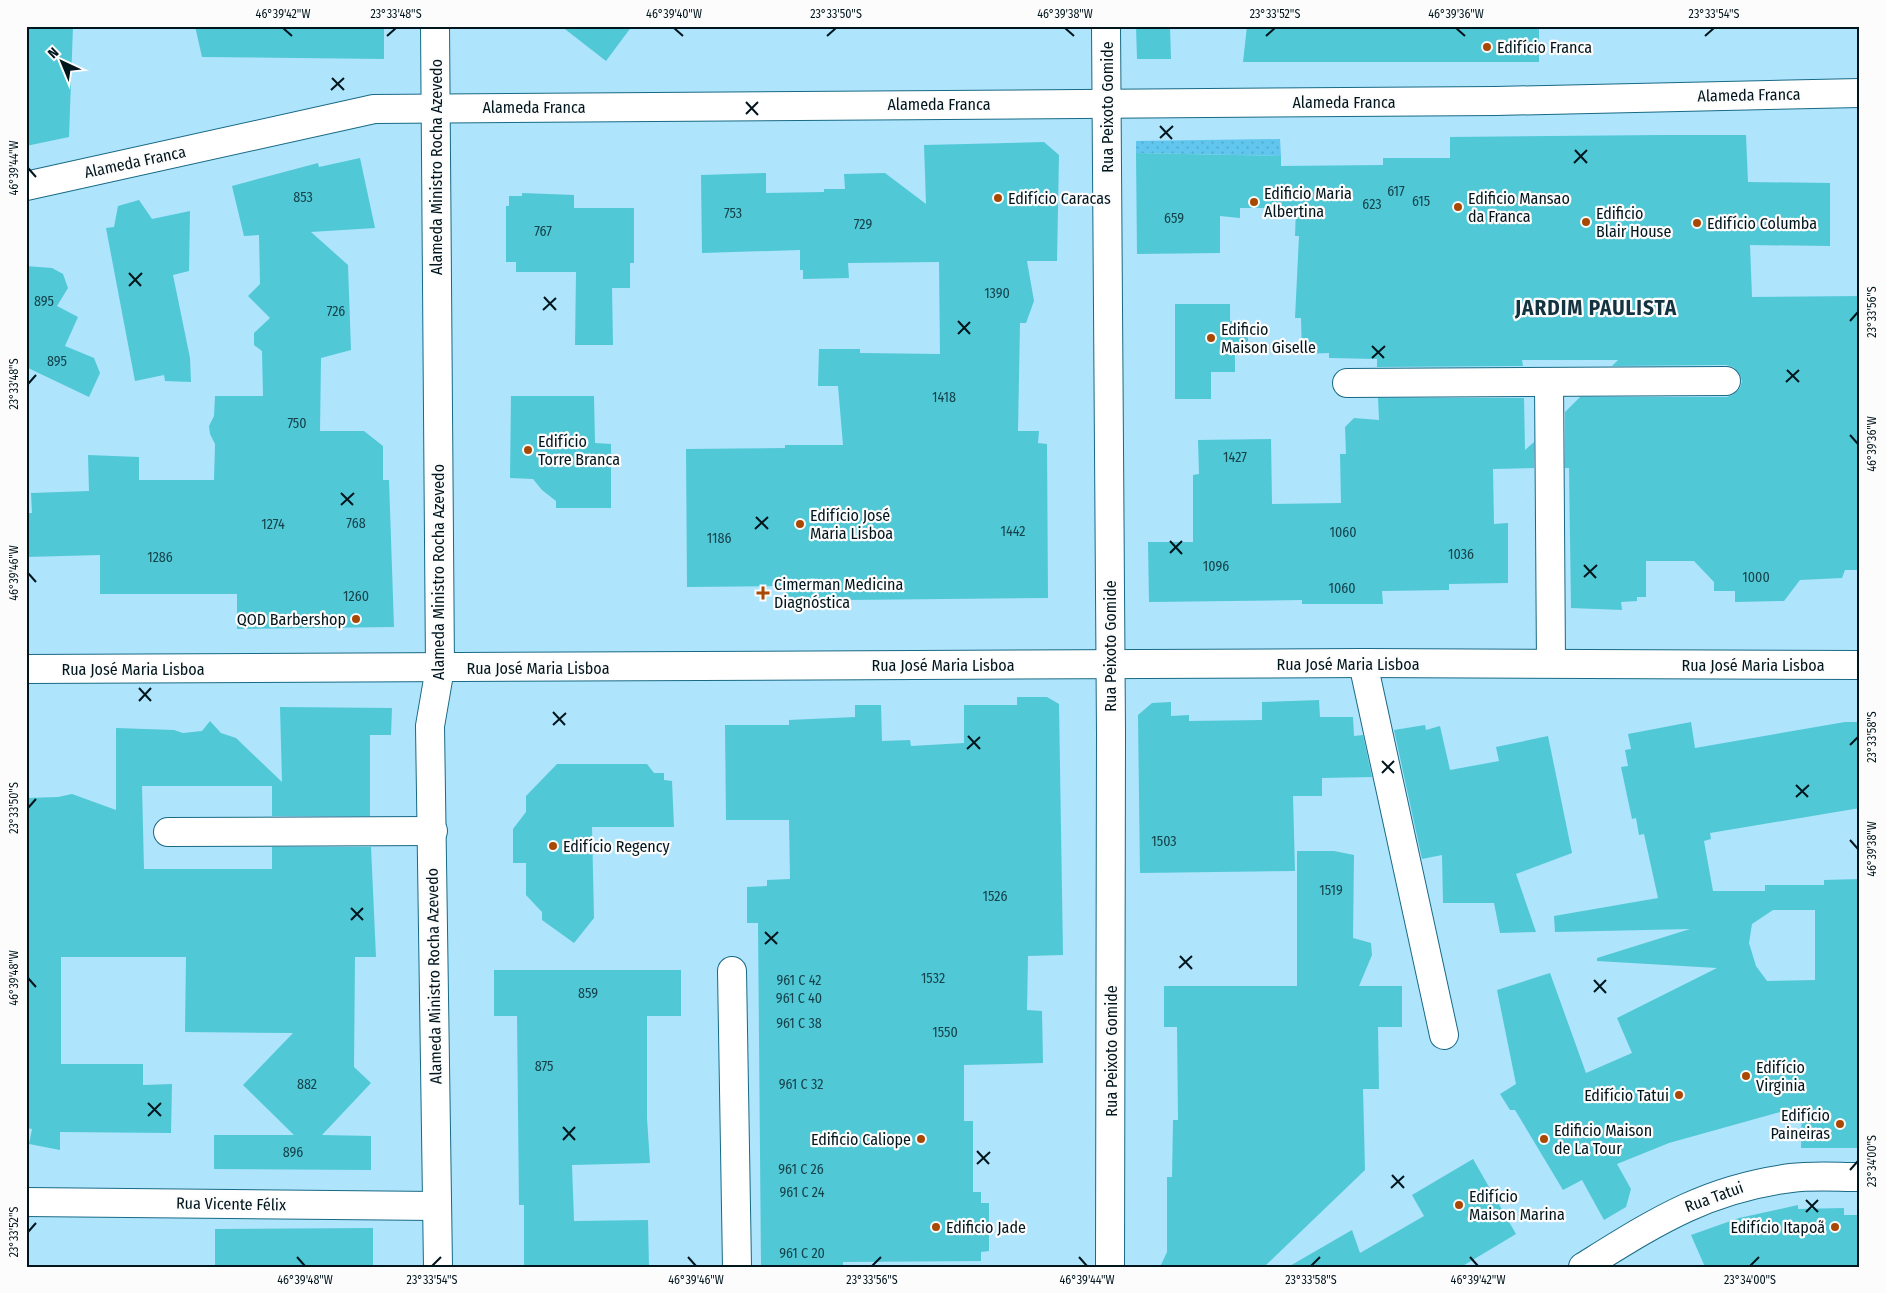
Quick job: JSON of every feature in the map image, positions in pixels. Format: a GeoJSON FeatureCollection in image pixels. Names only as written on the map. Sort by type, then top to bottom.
{"type":"FeatureCollection","features":[{"type":"Feature","properties":{"kind":"street","name":"Alameda Ministro Rocha Azevedo"},"geometry":{"type":"LineString","coordinates":[[435,26],[440,668],[430,726],[438,1267]]}},
{"type":"Feature","properties":{"kind":"street","name":"Rua Peixoto Gomide"},"geometry":{"type":"LineString","coordinates":[[1106,26],[1110,664],[1110,1267]]}},
{"type":"Feature","properties":{"kind":"street","name":"Alameda Franca"},"geometry":{"type":"LineString","coordinates":[[26,186],[374,109],[1496,101],[1860,93]]}},
{"type":"Feature","properties":{"kind":"street"},"geometry":{"type":"LineString","coordinates":[[1347,383],[1726,381]]}},
{"type":"Feature","properties":{"kind":"street"},"geometry":{"type":"LineString","coordinates":[[1549,382],[1551,663]]}},
{"type":"Feature","properties":{"kind":"street","name":"Rua José Maria Lisboa"},"geometry":{"type":"LineString","coordinates":[[26,669],[1363,663],[1860,665]]}},
{"type":"Feature","properties":{"kind":"street"},"geometry":{"type":"LineString","coordinates":[[1363,663],[1444,1035]]}},
{"type":"Feature","properties":{"kind":"street"},"geometry":{"type":"LineString","coordinates":[[168,832],[432,831]]}},
{"type":"Feature","properties":{"kind":"street"},"geometry":{"type":"LineString","coordinates":[[732,971],[737,1267]]}},
{"type":"Feature","properties":{"kind":"street","name":"Rua Tatui"},"geometry":{"type":"LineString","coordinates":[[1583,1267],[1665,1216],[1710,1196],[1750,1184],[1793,1178],[1860,1177]]}},
{"type":"Feature","properties":{"kind":"street","name":"Rua Vicente Félix"},"geometry":{"type":"LineString","coordinates":[[26,1202],[436,1206]]}},
{"type":"Feature","properties":{"kind":"shaded area"},"geometry":{"type":"Polygon","coordinates":[[[1280,139],[1281,156],[1136,153],[1136,141],[1280,139]]]}},
{"type":"Feature","properties":{"kind":"building"},"geometry":{"type":"Polygon","coordinates":[[[26,26],[73,26],[69,137],[26,146],[26,26]]]}},
{"type":"Feature","properties":{"kind":"building"},"geometry":{"type":"Polygon","coordinates":[[[195,26],[384,26],[384,59],[202,57],[195,26]]]}},
{"type":"Feature","properties":{"kind":"building"},"geometry":{"type":"Polygon","coordinates":[[[561,26],[632,26],[606,61],[561,26]]]}},
{"type":"Feature","properties":{"kind":"building"},"geometry":{"type":"Polygon","coordinates":[[[1136,26],[1170,26],[1171,59],[1137,59],[1136,26]]]}},
{"type":"Feature","properties":{"kind":"building"},"geometry":{"type":"Polygon","coordinates":[[[1247,26],[1539,26],[1539,62],[1243,62],[1247,26]]]}},
{"type":"Feature","properties":{"kind":"building"},"geometry":{"type":"Polygon","coordinates":[[[1746,135],[1748,182],[1830,183],[1830,246],[1750,245],[1752,297],[1860,296],[1860,570],[1845,570],[1842,578],[1800,580],[1784,601],[1735,602],[1735,591],[1714,591],[1714,582],[1694,561],[1646,561],[1646,597],[1637,597],[1637,601],[1621,602],[1622,610],[1571,608],[1569,468],[1565,468],[1565,412],[1580,397],[1727,397],[1734,394],[1740,388],[1742,381],[1739,373],[1733,367],[1726,365],[1612,366],[1618,360],[1522,360],[1523,366],[1377,367],[1377,359],[1329,358],[1329,353],[1302,354],[1301,318],[1295,318],[1299,236],[1295,236],[1296,208],[1240,208],[1240,218],[1220,216],[1220,253],[1137,254],[1136,153],[1281,156],[1281,166],[1383,165],[1383,158],[1450,158],[1450,137],[1746,135]]]}},
{"type":"Feature","properties":{"kind":"building"},"geometry":{"type":"Polygon","coordinates":[[[1044,142],[1059,155],[1057,261],[1027,261],[1034,301],[1026,323],[1020,323],[1018,431],[1039,431],[1038,443],[1047,444],[1048,598],[847,600],[847,603],[787,603],[786,586],[687,587],[686,449],[785,448],[785,445],[843,445],[838,386],[818,386],[819,349],[860,349],[860,353],[940,354],[939,262],[848,263],[849,278],[803,279],[803,270],[800,270],[800,250],[702,253],[701,175],[766,173],[766,193],[824,192],[824,189],[845,189],[844,174],[885,173],[926,204],[924,145],[1044,142]]]}},
{"type":"Feature","properties":{"kind":"building"},"geometry":{"type":"Polygon","coordinates":[[[360,158],[375,228],[311,232],[348,265],[351,350],[321,358],[320,431],[364,431],[383,446],[383,480],[389,480],[394,627],[237,629],[237,594],[100,594],[100,555],[26,557],[26,513],[32,513],[31,493],[89,491],[88,455],[139,457],[139,480],[214,480],[215,444],[210,434],[209,426],[214,416],[215,396],[263,396],[262,351],[254,345],[254,333],[270,318],[248,296],[260,284],[259,235],[244,236],[232,186],[318,163],[319,167],[360,158]]]}},
{"type":"Feature","properties":{"kind":"building"},"geometry":{"type":"Polygon","coordinates":[[[522,193],[574,195],[574,208],[634,208],[634,263],[630,263],[630,288],[612,288],[613,345],[575,345],[576,272],[516,272],[516,262],[506,262],[506,206],[509,206],[509,196],[522,196],[522,193]]]}},
{"type":"Feature","properties":{"kind":"building"},"geometry":{"type":"Polygon","coordinates":[[[139,200],[152,219],[190,211],[189,271],[173,275],[190,358],[191,382],[165,381],[164,375],[135,381],[106,228],[114,227],[118,206],[139,200]]]}},
{"type":"Feature","properties":{"kind":"building"},"geometry":{"type":"Polygon","coordinates":[[[26,266],[52,268],[63,274],[68,288],[57,306],[78,317],[65,346],[94,358],[100,373],[89,397],[26,367],[26,266]]]}},
{"type":"Feature","properties":{"kind":"building","name":"Edificio Maison Giselle"},"geometry":{"type":"Polygon","coordinates":[[[1175,304],[1230,304],[1230,321],[1248,321],[1248,355],[1235,355],[1235,372],[1211,372],[1211,399],[1175,399],[1175,304]]]}},
{"type":"Feature","properties":{"kind":"building","name":"Edifício Torre Branca"},"geometry":{"type":"Polygon","coordinates":[[[511,396],[594,396],[595,443],[611,444],[611,508],[556,508],[556,501],[542,490],[533,479],[510,478],[511,396]]]}},
{"type":"Feature","properties":{"kind":"building"},"geometry":{"type":"Polygon","coordinates":[[[1378,398],[1524,398],[1525,450],[1534,442],[1534,468],[1493,469],[1494,524],[1508,523],[1508,583],[1449,584],[1449,590],[1382,591],[1383,604],[1302,604],[1302,600],[1149,602],[1148,542],[1193,542],[1193,475],[1199,474],[1198,440],[1271,439],[1272,504],[1341,503],[1340,454],[1346,454],[1345,427],[1354,418],[1379,420],[1378,398]]]}},
{"type":"Feature","properties":{"kind":"building"},"geometry":{"type":"Polygon","coordinates":[[[1017,697],[1047,697],[1059,704],[1063,955],[1028,956],[1027,1010],[1042,1011],[1043,1063],[964,1065],[964,1121],[973,1121],[973,1192],[981,1192],[981,1203],[989,1203],[989,1251],[981,1252],[981,1261],[843,1262],[843,1267],[761,1267],[758,923],[747,923],[747,887],[767,886],[767,880],[790,879],[789,820],[726,820],[725,725],[789,725],[789,720],[855,717],[855,705],[881,705],[882,741],[910,740],[911,746],[964,743],[964,705],[1017,705],[1017,697]]]}},
{"type":"Feature","properties":{"kind":"building"},"geometry":{"type":"Polygon","coordinates":[[[1319,700],[1320,717],[1353,717],[1354,736],[1363,735],[1372,777],[1322,778],[1322,796],[1293,796],[1295,871],[1140,873],[1138,715],[1152,703],[1171,702],[1171,716],[1189,715],[1189,721],[1262,720],[1262,702],[1319,700]]]}},
{"type":"Feature","properties":{"kind":"building"},"geometry":{"type":"Polygon","coordinates":[[[280,707],[392,708],[391,735],[370,735],[370,816],[272,816],[272,786],[142,786],[144,869],[272,869],[272,847],[371,847],[376,957],[355,957],[354,1067],[371,1083],[322,1135],[371,1136],[371,1170],[214,1169],[214,1135],[294,1135],[243,1085],[293,1033],[185,1032],[186,957],[61,957],[61,1064],[143,1064],[143,1085],[172,1084],[171,1133],[60,1132],[60,1150],[29,1144],[32,1129],[26,1128],[26,798],[58,797],[72,794],[116,810],[116,728],[174,730],[183,733],[202,731],[210,721],[221,733],[236,738],[282,782],[280,707]]]}},
{"type":"Feature","properties":{"kind":"building"},"geometry":{"type":"Polygon","coordinates":[[[1691,722],[1695,748],[1845,722],[1860,722],[1860,808],[1710,833],[1711,839],[1704,841],[1713,891],[1765,891],[1765,885],[1824,885],[1824,880],[1860,879],[1860,1148],[1801,1148],[1802,1106],[1669,1143],[1617,1164],[1631,1189],[1626,1207],[1604,1220],[1582,1180],[1563,1190],[1515,1110],[1510,1110],[1500,1094],[1516,1084],[1497,990],[1550,973],[1586,1073],[1632,1053],[1617,1018],[1717,968],[1597,961],[1597,958],[1690,929],[1555,932],[1554,916],[1658,898],[1644,834],[1639,835],[1636,818],[1632,819],[1621,767],[1628,766],[1625,750],[1631,749],[1628,734],[1691,722]],[[1773,910],[1752,924],[1749,943],[1756,966],[1767,981],[1815,980],[1815,910],[1773,910]]]}},
{"type":"Feature","properties":{"kind":"building"},"geometry":{"type":"Polygon","coordinates":[[[1425,725],[1426,730],[1440,726],[1450,770],[1499,761],[1496,747],[1548,736],[1572,853],[1516,874],[1536,932],[1500,933],[1494,903],[1443,903],[1442,855],[1422,859],[1394,730],[1425,725]]]}},
{"type":"Feature","properties":{"kind":"building","name":"Edifício Regency"},"geometry":{"type":"Polygon","coordinates":[[[557,764],[647,764],[654,773],[664,773],[664,780],[672,781],[674,827],[592,827],[594,918],[574,943],[542,920],[542,912],[526,895],[526,863],[513,863],[513,829],[526,812],[526,796],[557,764]]]}},
{"type":"Feature","properties":{"kind":"building"},"geometry":{"type":"Polygon","coordinates":[[[1297,851],[1334,851],[1354,855],[1353,938],[1371,943],[1372,955],[1359,986],[1402,986],[1402,1027],[1378,1027],[1379,1089],[1363,1089],[1365,1170],[1264,1267],[1160,1267],[1167,1252],[1167,1177],[1172,1177],[1173,1120],[1178,1120],[1177,1027],[1164,1027],[1164,986],[1297,986],[1297,851]]]}},
{"type":"Feature","properties":{"kind":"building"},"geometry":{"type":"Polygon","coordinates":[[[494,970],[681,970],[681,1016],[647,1016],[647,1118],[650,1163],[572,1165],[574,1221],[648,1220],[649,1267],[524,1267],[524,1205],[519,1205],[517,1016],[494,1016],[494,970]]]}},
{"type":"Feature","properties":{"kind":"building","name":"Edifício Maison Marina"},"geometry":{"type":"Polygon","coordinates":[[[1473,1159],[1516,1234],[1461,1267],[1288,1267],[1352,1230],[1360,1253],[1424,1216],[1412,1195],[1473,1159]]]}},
{"type":"Feature","properties":{"kind":"building"},"geometry":{"type":"Polygon","coordinates":[[[1798,1205],[1798,1209],[1844,1208],[1844,1215],[1860,1215],[1860,1267],[1705,1267],[1691,1235],[1739,1218],[1798,1205]]]}},
{"type":"Feature","properties":{"kind":"building"},"geometry":{"type":"Polygon","coordinates":[[[373,1228],[373,1267],[215,1267],[215,1229],[373,1228]]]}},
{"type":"Feature","properties":{"kind":"place","name":"Edifício Franca"},"geometry":{"type":"Point","coordinates":[1487,47]}},
{"type":"Feature","properties":{"kind":"place","name":"Edifício Caracas"},"geometry":{"type":"Point","coordinates":[998,198]}},
{"type":"Feature","properties":{"kind":"place","name":"Edificio Maria Albertina"},"geometry":{"type":"Point","coordinates":[1254,202]}},
{"type":"Feature","properties":{"kind":"place","name":"Edificio Mansao da Franca"},"geometry":{"type":"Point","coordinates":[1458,207]}},
{"type":"Feature","properties":{"kind":"place","name":"Edificio Blair House"},"geometry":{"type":"Point","coordinates":[1586,222]}},
{"type":"Feature","properties":{"kind":"place","name":"Edifício Columba"},"geometry":{"type":"Point","coordinates":[1697,223]}},
{"type":"Feature","properties":{"kind":"place","name":"Edificio Maison Giselle"},"geometry":{"type":"Point","coordinates":[1211,338]}},
{"type":"Feature","properties":{"kind":"place","name":"Edifício Torre Branca"},"geometry":{"type":"Point","coordinates":[528,450]}},
{"type":"Feature","properties":{"kind":"place","name":"Edifício José Maria Lisboa"},"geometry":{"type":"Point","coordinates":[800,524]}},
{"type":"Feature","properties":{"kind":"place","name":"Cimerman Medicina Diagnóstica"},"geometry":{"type":"Point","coordinates":[763,593]}},
{"type":"Feature","properties":{"kind":"place","name":"QOD Barbershop"},"geometry":{"type":"Point","coordinates":[356,619]}},
{"type":"Feature","properties":{"kind":"place","name":"Edifício Regency"},"geometry":{"type":"Point","coordinates":[553,846]}},
{"type":"Feature","properties":{"kind":"place","name":"Edifício Virginia"},"geometry":{"type":"Point","coordinates":[1746,1076]}},
{"type":"Feature","properties":{"kind":"place","name":"Edifício Tatui"},"geometry":{"type":"Point","coordinates":[1679,1095]}},
{"type":"Feature","properties":{"kind":"place","name":"Edifício Paineiras"},"geometry":{"type":"Point","coordinates":[1840,1124]}},
{"type":"Feature","properties":{"kind":"place","name":"Edificio Caliope"},"geometry":{"type":"Point","coordinates":[921,1139]}},
{"type":"Feature","properties":{"kind":"place","name":"Edificio Maison de La Tour"},"geometry":{"type":"Point","coordinates":[1544,1139]}},
{"type":"Feature","properties":{"kind":"place","name":"Edifício Maison Marina"},"geometry":{"type":"Point","coordinates":[1459,1205]}},
{"type":"Feature","properties":{"kind":"place","name":"Edificio Jade"},"geometry":{"type":"Point","coordinates":[936,1227]}},
{"type":"Feature","properties":{"kind":"place","name":"Edifício Itapoã"},"geometry":{"type":"Point","coordinates":[1835,1227]}},
{"type":"Feature","properties":{"kind":"district","name":"JARDIM PAULISTA"},"geometry":{"type":"Point","coordinates":[1596,308]}}]}
